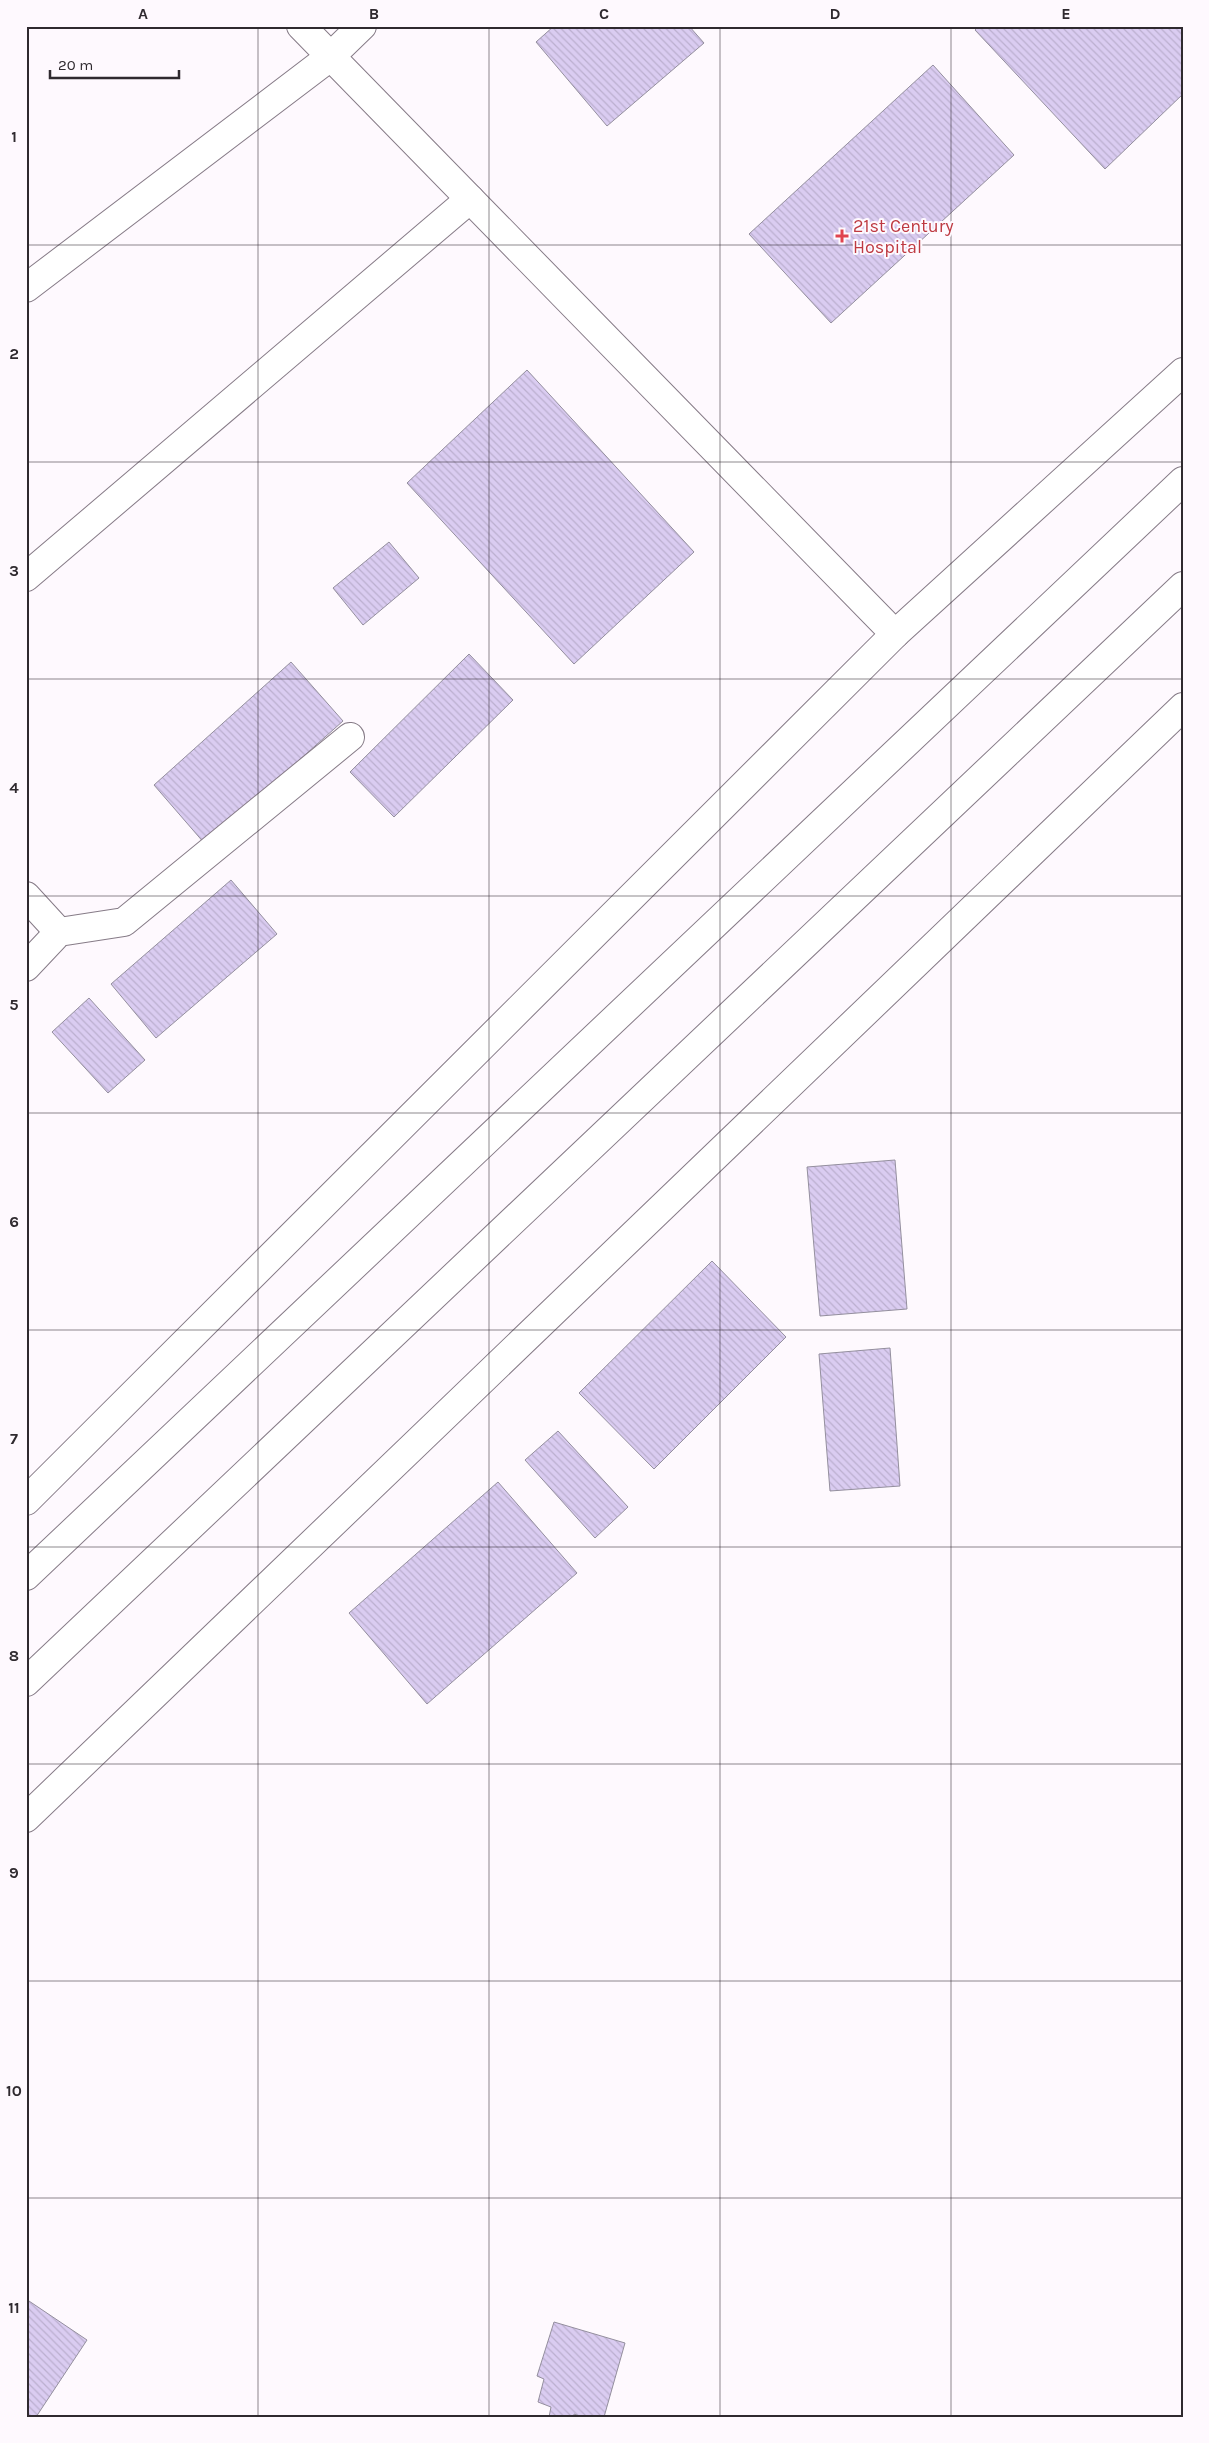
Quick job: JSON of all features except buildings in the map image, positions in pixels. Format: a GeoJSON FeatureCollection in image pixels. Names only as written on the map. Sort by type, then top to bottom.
{"type":"FeatureCollection","features":[{"type":"Feature","properties":{"kind":"main road"},"geometry":{"type":"LineString","coordinates":[[302,26],[330,57],[895,634]]}},
{"type":"Feature","properties":{"kind":"main road"},"geometry":{"type":"LineString","coordinates":[[26,288],[330,57],[362,26]]}},
{"type":"Feature","properties":{"kind":"main road"},"geometry":{"type":"LineString","coordinates":[[26,577],[470,199]]}},
{"type":"Feature","properties":{"kind":"main road"},"geometry":{"type":"LineString","coordinates":[[26,1501],[895,634],[1183,372]]}},
{"type":"Feature","properties":{"kind":"main road"},"geometry":{"type":"LineString","coordinates":[[26,1576],[1183,481]]}},
{"type":"Feature","properties":{"kind":"main road"},"geometry":{"type":"LineString","coordinates":[[26,1682],[1183,586]]}},
{"type":"Feature","properties":{"kind":"main road"},"geometry":{"type":"LineString","coordinates":[[26,1818],[1183,708]]}},
{"type":"Feature","properties":{"kind":"main road"},"geometry":{"type":"LineString","coordinates":[[26,967],[59,932],[124,922],[350,737]]}},
{"type":"Feature","properties":{"kind":"main road"},"geometry":{"type":"LineString","coordinates":[[26,896],[59,932]]}},
{"type":"Feature","properties":{"kind":"place","name":"21st Century Hospital"},"geometry":{"type":"Point","coordinates":[842,236]}}]}
